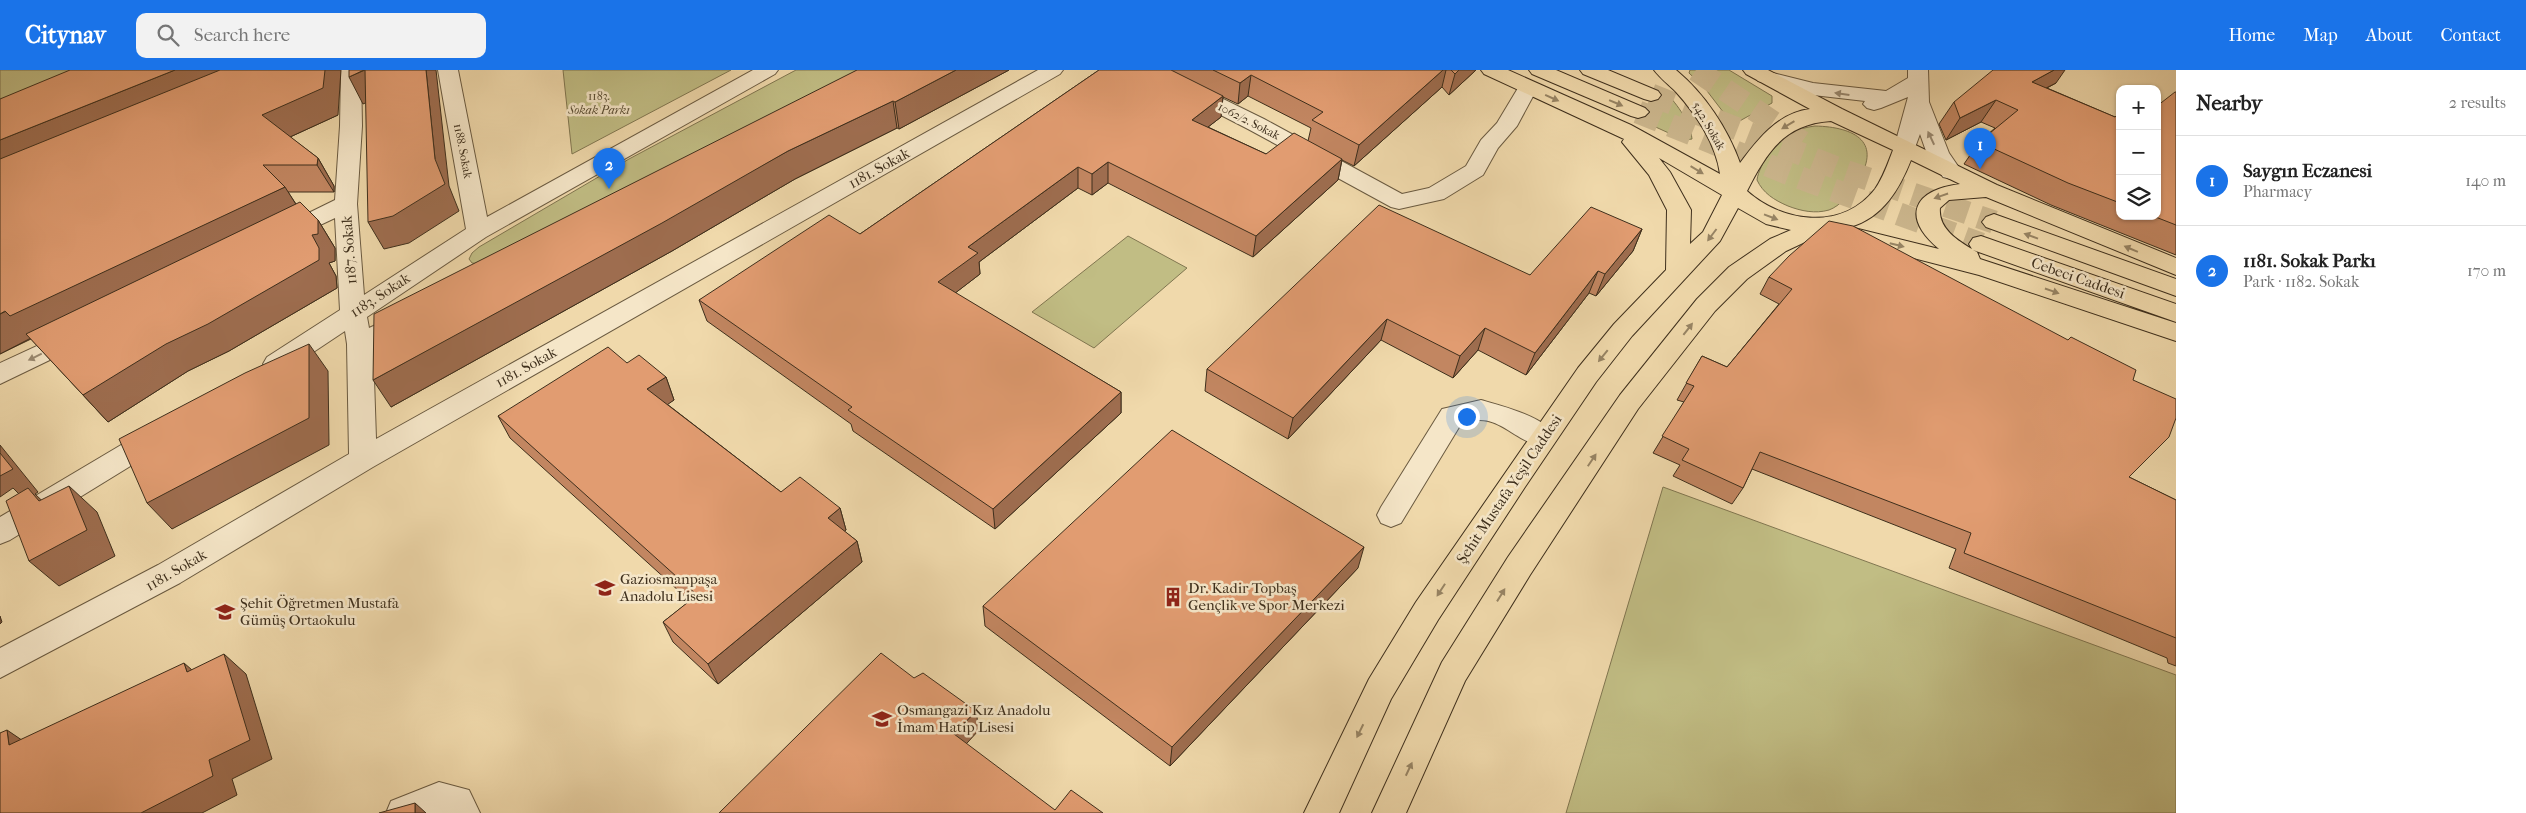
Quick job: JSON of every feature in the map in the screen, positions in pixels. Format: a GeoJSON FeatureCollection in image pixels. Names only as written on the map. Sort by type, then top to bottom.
{"type":"FeatureCollection","features":[{"type":"Feature","properties":{"kind":"main road"},"geometry":{"type":"LineString","coordinates":[[1491,70],[1533,78],[1638,112]]}},
{"type":"Feature","properties":{"kind":"main road"},"geometry":{"type":"LineString","coordinates":[[1590,70],[1650,95]]}},
{"type":"Feature","properties":{"kind":"main road","name":"542. Sokak"},"geometry":{"type":"LineString","coordinates":[[1664,70],[1675,78],[1693,98],[1711,126],[1728,161],[1734,192]]}},
{"type":"Feature","properties":{"kind":"main road"},"geometry":{"type":"LineString","coordinates":[[1759,73],[1834,114],[1860,125],[1989,190],[2176,267]]}},
{"type":"Feature","properties":{"kind":"main road"},"geometry":{"type":"LineString","coordinates":[[1533,78],[1734,192],[1752,208],[1774,219],[1875,240],[1986,269],[2176,332]]}},
{"type":"Feature","properties":{"kind":"main road"},"geometry":{"type":"LineString","coordinates":[[1734,192],[1760,152],[1780,129],[1807,116],[1834,114]]}},
{"type":"Feature","properties":{"kind":"main road"},"geometry":{"type":"LineString","coordinates":[[1623,130],[1659,172],[1679,210],[1678,274]]}},
{"type":"Feature","properties":{"kind":"main road"},"geometry":{"type":"LineString","coordinates":[[1388,813],[1453,672],[1519,566],[1629,402],[1706,305],[1738,273],[1778,245],[1815,228],[1848,220],[1867,209],[1883,194],[1890,183],[1905,148]]}},
{"type":"Feature","properties":{"kind":"main road"},"geometry":{"type":"LineString","coordinates":[[1986,269],[1954,249],[1942,239],[1931,225],[1927,211],[1933,199],[1943,194],[1989,190]]}},
{"type":"Feature","properties":{"kind":"main road","name":"Şehit Mustafa Yeşil Caddesi"},"geometry":{"type":"LineString","coordinates":[[1321,813],[1380,689],[1427,612],[1543,437],[1587,375],[1623,330],[1712,236],[1724,216],[1734,192]]}},
{"type":"Feature","properties":{"kind":"main road","name":"Cebeci Caddesi"},"geometry":{"type":"LineString","coordinates":[[1994,222],[2176,288]]}},
{"type":"Feature","properties":{"kind":"main road","name":"Cebeci Caddesi"},"geometry":{"type":"LineString","coordinates":[[1980,244],[2176,313]]}},
{"type":"Feature","properties":{"kind":"street","name":"1187. Sokak"},"geometry":{"type":"LineString","coordinates":[[351,70],[346,204],[353,312],[360,344],[363,460]]}},
{"type":"Feature","properties":{"kind":"street","name":"1188. Sokak"},"geometry":{"type":"LineString","coordinates":[[448,70],[478,232]]}},
{"type":"Feature","properties":{"kind":"street","name":"1183. Sokak"},"geometry":{"type":"LineString","coordinates":[[260,373],[311,342],[353,312],[478,232],[768,70]]}},
{"type":"Feature","properties":{"kind":"street","name":"1181. Sokak"},"geometry":{"type":"LineString","coordinates":[[0,664],[169,574],[363,460],[1052,70]]}},
{"type":"Feature","properties":{"kind":"street","name":"1062/2. Sokak"},"geometry":{"type":"LineString","coordinates":[[1148,70],[1256,124],[1399,202],[1436,194],[1475,170],[1489,146],[1506,126],[1533,78]]}},
{"type":"Feature","properties":{"kind":"street"},"geometry":{"type":"LineString","coordinates":[[1759,73],[1813,89],[1890,98]]}},
{"type":"Feature","properties":{"kind":"street"},"geometry":{"type":"LineString","coordinates":[[1834,114],[1890,98],[1918,75]]}},
{"type":"Feature","properties":{"kind":"street"},"geometry":{"type":"LineString","coordinates":[[1905,148],[1918,102],[1918,75]]}},
{"type":"Feature","properties":{"kind":"street"},"geometry":{"type":"LineString","coordinates":[[1918,102],[1938,154],[1951,172]]}},
{"type":"Feature","properties":{"kind":"street"},"geometry":{"type":"LineString","coordinates":[[266,243],[346,204]]}},
{"type":"Feature","properties":{"kind":"street"},"geometry":{"type":"LineString","coordinates":[[360,344],[430,308]]}},
{"type":"Feature","properties":{"kind":"street"},"geometry":{"type":"LineString","coordinates":[[0,374],[98,326]]}},
{"type":"Feature","properties":{"kind":"street"},"geometry":{"type":"LineString","coordinates":[[1391,515],[1452,416],[1481,410],[1503,416],[1543,437]]}},
{"type":"Feature","properties":{"kind":"street"},"geometry":{"type":"LineString","coordinates":[[0,532],[176,425]]}},
{"type":"Feature","properties":{"kind":"street"},"geometry":{"type":"LineString","coordinates":[[403,813],[439,798],[460,808]]}},
{"type":"Feature","properties":{"kind":"green space"},"geometry":{"type":"Polygon","coordinates":[[[0,70],[90,70],[0,105],[0,70]]]}},
{"type":"Feature","properties":{"kind":"green space","name":"1183. Sokak Parkı"},"geometry":{"type":"Polygon","coordinates":[[[563,70],[731,70],[572,154],[563,70]]]}},
{"type":"Feature","properties":{"kind":"green space"},"geometry":{"type":"Polygon","coordinates":[[[796,70],[883,70],[480,264],[472,263],[469,259],[472,253],[479,247],[629,159],[796,70]]]}},
{"type":"Feature","properties":{"kind":"green space"},"geometry":{"type":"Polygon","coordinates":[[[1690,70],[1729,70],[1772,96],[1772,103],[1736,123],[1730,121],[1704,87],[1689,73],[1690,70]]]}},
{"type":"Feature","properties":{"kind":"green space"},"geometry":{"type":"Polygon","coordinates":[[[1662,88],[1677,105],[1685,118],[1692,139],[1684,140],[1636,118],[1662,88]]]}},
{"type":"Feature","properties":{"kind":"green space"},"geometry":{"type":"Polygon","coordinates":[[[1815,126],[1829,127],[1853,134],[1866,147],[1867,157],[1864,169],[1848,196],[1833,208],[1819,212],[1798,209],[1778,201],[1759,185],[1757,180],[1765,160],[1781,142],[1803,128],[1815,126]]]}},
{"type":"Feature","properties":{"kind":"green space"},"geometry":{"type":"Polygon","coordinates":[[[1128,236],[1187,268],[1094,348],[1032,312],[1128,236]]]}},
{"type":"Feature","properties":{"kind":"green space"},"geometry":{"type":"Polygon","coordinates":[[[1663,487],[2176,675],[2176,813],[1566,813],[1663,487]]]}},
{"type":"Feature","properties":{"kind":"building"},"geometry":{"type":"Polygon","coordinates":[[[70,70],[175,70],[0,140],[0,99],[70,70]]]}},
{"type":"Feature","properties":{"kind":"building"},"geometry":{"type":"Polygon","coordinates":[[[220,70],[325,70],[323,88],[262,115],[318,158],[317,165],[263,165],[285,187],[10,316],[5,311],[0,314],[0,159],[220,70]]]}},
{"type":"Feature","properties":{"kind":"building"},"geometry":{"type":"Polygon","coordinates":[[[349,70],[364,70],[349,77],[349,70]]]}},
{"type":"Feature","properties":{"kind":"building"},"geometry":{"type":"Polygon","coordinates":[[[365,70],[426,70],[435,159],[445,184],[393,216],[368,222],[365,70]]]}},
{"type":"Feature","properties":{"kind":"building"},"geometry":{"type":"Polygon","coordinates":[[[857,70],[956,70],[895,102],[893,101],[788,151],[662,223],[373,380],[374,314],[857,70]]]}},
{"type":"Feature","properties":{"kind":"building"},"geometry":{"type":"Polygon","coordinates":[[[1099,70],[1171,70],[1223,96],[1192,120],[1266,154],[1294,133],[1342,159],[1256,236],[1108,162],[1092,174],[1078,167],[968,247],[978,253],[938,282],[1121,392],[993,509],[848,410],[852,407],[699,300],[829,215],[860,234],[1099,70]]]}},
{"type":"Feature","properties":{"kind":"building"},"geometry":{"type":"Polygon","coordinates":[[[1213,70],[1443,70],[1359,145],[1312,120],[1323,112],[1251,75],[1240,83],[1213,70]]]}},
{"type":"Feature","properties":{"kind":"building"},"geometry":{"type":"Polygon","coordinates":[[[1451,70],[1459,70],[1455,74],[1451,70]]]}},
{"type":"Feature","properties":{"kind":"building"},"geometry":{"type":"Polygon","coordinates":[[[1993,70],[2054,70],[2032,82],[2116,116],[2116,201],[2068,183],[1979,142],[2018,110],[1996,100],[1960,118],[1954,102],[1993,70]]]}},
{"type":"Feature","properties":{"kind":"building"},"geometry":{"type":"Polygon","coordinates":[[[2176,92],[2176,225],[2161,219],[2161,103],[2176,92]]]}},
{"type":"Feature","properties":{"kind":"building"},"geometry":{"type":"Polygon","coordinates":[[[300,202],[318,220],[318,234],[312,235],[319,248],[319,260],[208,324],[166,344],[83,395],[26,334],[300,202]]]}},
{"type":"Feature","properties":{"kind":"building"},"geometry":{"type":"Polygon","coordinates":[[[1379,205],[1530,275],[1591,207],[1642,229],[1605,274],[1598,271],[1535,353],[1485,328],[1460,356],[1387,319],[1293,418],[1207,369],[1379,205]]]}},
{"type":"Feature","properties":{"kind":"building"},"geometry":{"type":"Polygon","coordinates":[[[1829,221],[1853,226],[2068,340],[2071,337],[2136,370],[2133,380],[2176,399],[2176,418],[2169,437],[2129,477],[2176,500],[2176,638],[1964,553],[1971,533],[1760,452],[1743,488],[1682,460],[1689,449],[1662,436],[1694,386],[1686,383],[1702,356],[1727,367],[1792,289],[1769,277],[1789,256],[1829,221]]]}},
{"type":"Feature","properties":{"kind":"building"},"geometry":{"type":"Polygon","coordinates":[[[309,344],[309,418],[147,503],[119,439],[245,373],[309,344]]]}},
{"type":"Feature","properties":{"kind":"building"},"geometry":{"type":"Polygon","coordinates":[[[608,347],[627,363],[639,355],[666,377],[647,389],[781,492],[800,477],[840,508],[828,518],[857,541],[708,664],[663,622],[697,595],[498,416],[608,347]]]}},
{"type":"Feature","properties":{"kind":"building","name":"Dr. Kadir Topbaş Gençlik ve Spor Merkezi"},"geometry":{"type":"Polygon","coordinates":[[[1172,430],[1364,547],[1172,747],[983,606],[1172,430]]]}},
{"type":"Feature","properties":{"kind":"building"},"geometry":{"type":"Polygon","coordinates":[[[0,453],[13,469],[0,476],[0,453]]]}},
{"type":"Feature","properties":{"kind":"building"},"geometry":{"type":"Polygon","coordinates":[[[69,486],[87,530],[29,561],[6,501],[28,488],[39,501],[69,486]]]}},
{"type":"Feature","properties":{"kind":"building","name":"Osmangazi Kız Anadolu İmam Hatip Lisesi"},"geometry":{"type":"Polygon","coordinates":[[[881,653],[914,678],[923,673],[976,711],[954,734],[1055,810],[1071,790],[1103,813],[719,813],[881,653]]]}},
{"type":"Feature","properties":{"kind":"building"},"geometry":{"type":"Polygon","coordinates":[[[224,654],[250,740],[209,760],[213,776],[141,813],[0,813],[0,733],[7,730],[9,745],[184,663],[187,672],[224,654]]]}},
{"type":"Feature","properties":{"kind":"building"},"geometry":{"type":"Polygon","coordinates":[[[415,803],[415,813],[379,813],[415,803]]]}},
{"type":"Feature","properties":{"kind":"tunnel"},"geometry":{"type":"LineString","coordinates":[[1696,70],[1802,142]]}},
{"type":"Feature","properties":{"kind":"tunnel"},"geometry":{"type":"LineString","coordinates":[[1651,95],[1842,170],[1994,222]]}},
{"type":"Feature","properties":{"kind":"tunnel"},"geometry":{"type":"LineString","coordinates":[[1638,112],[1787,173],[1981,244]]}},
{"type":"Feature","properties":{"kind":"place","name":"Saygın Eczanesi"},"geometry":{"type":"Point","coordinates":[1980,169]}},
{"type":"Feature","properties":{"kind":"place","name":"1181. Sokak Parkı"},"geometry":{"type":"Point","coordinates":[609,189]}},
{"type":"Feature","properties":{"kind":"place","name":"Gaziosmanpaşa Anadolu Lisesi"},"geometry":{"type":"Point","coordinates":[605,588]}},
{"type":"Feature","properties":{"kind":"place","name":"Dr. Kadir Topbaş Gençlik ve Spor Merkezi"},"geometry":{"type":"Point","coordinates":[1173,597]}},
{"type":"Feature","properties":{"kind":"place","name":"Şehit Öğretmen Mustafa Gümüş Ortaokulu"},"geometry":{"type":"Point","coordinates":[225,612]}},
{"type":"Feature","properties":{"kind":"place","name":"Osmangazi Kız Anadolu İmam Hatip Lisesi"},"geometry":{"type":"Point","coordinates":[882,719]}}]}
